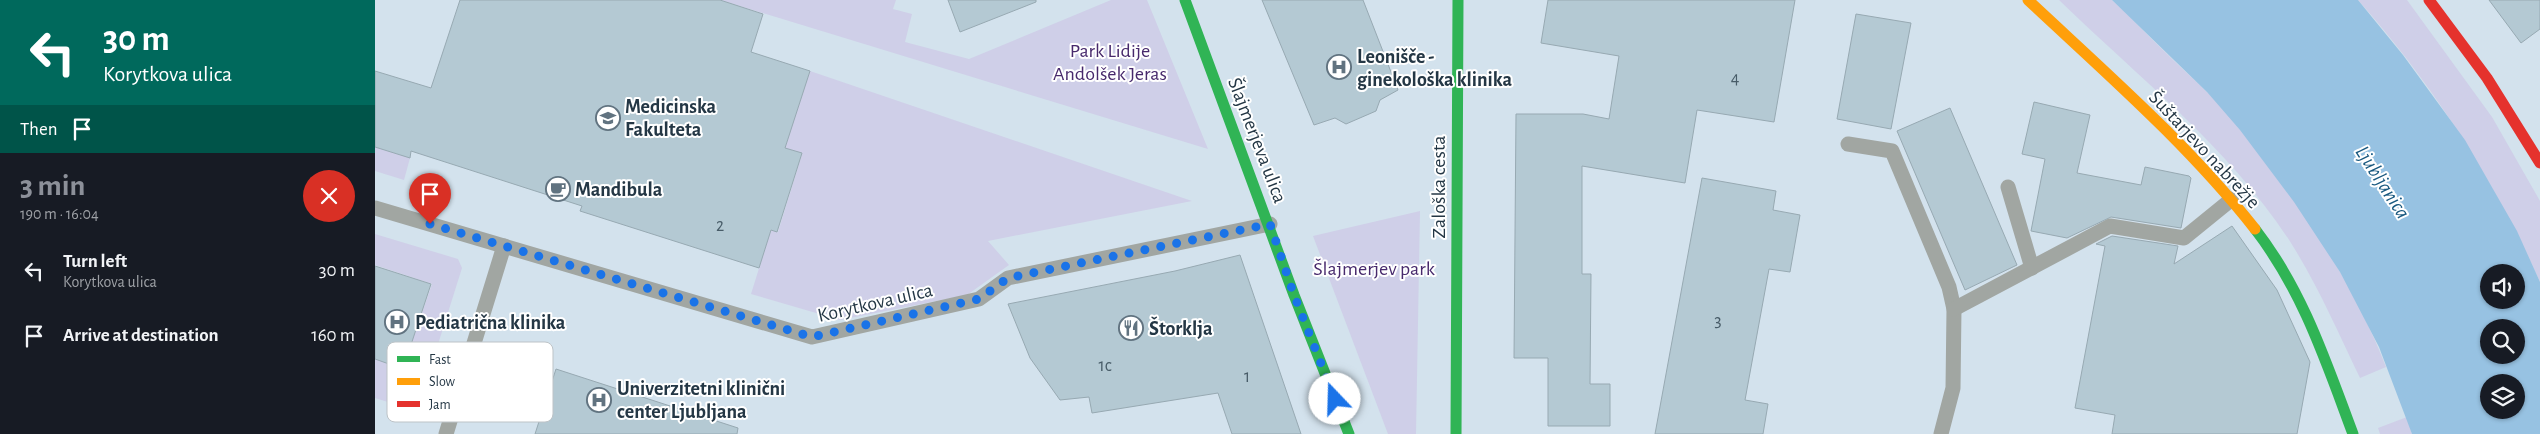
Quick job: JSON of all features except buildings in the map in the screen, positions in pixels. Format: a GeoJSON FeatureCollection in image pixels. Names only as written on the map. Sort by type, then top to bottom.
{"type":"FeatureCollection","features":[{"type":"Feature","properties":{"kind":"street","name":"Šlajmerjeva ulica"},"geometry":{"type":"LineString","coordinates":[[1185,0],[1270,224],[1294,295],[1349,434]]}},
{"type":"Feature","properties":{"kind":"street","name":"Zaloška cesta"},"geometry":{"type":"LineString","coordinates":[[1456,434],[1458,0]]}},
{"type":"Feature","properties":{"kind":"street","name":"Šuštarjevo nabrežje"},"geometry":{"type":"LineString","coordinates":[[2028,0],[2172,137],[2232,199],[2288,277],[2309,316],[2353,434]]}},
{"type":"Feature","properties":{"kind":"street"},"geometry":{"type":"LineString","coordinates":[[2429,0],[2487,78],[2540,163]]}},
{"type":"Feature","properties":{"kind":"lane"},"geometry":{"type":"LineString","coordinates":[[1848,144],[1892,151],[1949,287],[1953,310],[1953,388],[1941,434]]}},
{"type":"Feature","properties":{"kind":"lane"},"geometry":{"type":"LineString","coordinates":[[2008,187],[2032,268]]}},
{"type":"Feature","properties":{"kind":"lane"},"geometry":{"type":"LineString","coordinates":[[1953,310],[2111,226],[2184,238],[2232,199]]}},
{"type":"Feature","properties":{"kind":"lane","name":"Korytkova ulica"},"geometry":{"type":"LineString","coordinates":[[375,208],[812,337],[979,299],[1008,278],[1270,224]]}},
{"type":"Feature","properties":{"kind":"lane"},"geometry":{"type":"LineString","coordinates":[[474,342],[504,246]]}},
{"type":"Feature","properties":{"kind":"lane"},"geometry":{"type":"LineString","coordinates":[[445,434],[449,422]]}},
{"type":"Feature","properties":{"kind":"green space","name":"Park Lidije Andolšek Jeras"},"geometry":{"type":"Polygon","coordinates":[[[720,0],[896,0],[893,9],[912,14],[905,42],[969,59],[1111,0],[1147,0],[1208,149],[720,0]]]}},
{"type":"Feature","properties":{"kind":"green space"},"geometry":{"type":"Polygon","coordinates":[[[2059,0],[2112,0],[2207,92],[2233,121],[2285,186],[2309,222],[2353,295],[2386,367],[2360,378],[2310,276],[2291,243],[2267,208],[2212,145],[2182,115],[2059,0]]]}},
{"type":"Feature","properties":{"kind":"green space"},"geometry":{"type":"Polygon","coordinates":[[[2358,0],[2407,0],[2492,117],[2540,201],[2540,282],[2502,206],[2459,134],[2411,65],[2358,0]]]}},
{"type":"Feature","properties":{"kind":"green space"},"geometry":{"type":"Polygon","coordinates":[[[810,71],[1192,201],[988,241],[1009,265],[967,295],[840,320],[751,294],[771,230],[778,232],[802,154],[785,148],[810,71]]]}},
{"type":"Feature","properties":{"kind":"green space"},"geometry":{"type":"Polygon","coordinates":[[[375,147],[410,158],[404,180],[375,171],[375,147]]]}},
{"type":"Feature","properties":{"kind":"green space","name":"Šlajmerjev park"},"geometry":{"type":"Polygon","coordinates":[[[1420,211],[1416,434],[1388,434],[1313,236],[1420,211]]]}},
{"type":"Feature","properties":{"kind":"green space"},"geometry":{"type":"Polygon","coordinates":[[[375,234],[458,259],[462,268],[439,342],[412,342],[432,284],[375,265],[375,234]]]}},
{"type":"Feature","properties":{"kind":"green space"},"geometry":{"type":"Polygon","coordinates":[[[375,359],[387,363],[387,402],[375,398],[375,359]]]}},
{"type":"Feature","properties":{"kind":"green space"},"geometry":{"type":"Polygon","coordinates":[[[2407,417],[2412,434],[2380,434],[2378,428],[2407,417]]]}},
{"type":"Feature","properties":{"kind":"water","name":"Ljubljanica"},"geometry":{"type":"Polygon","coordinates":[[[2112,0],[2358,0],[2403,55],[2465,140],[2517,231],[2540,282],[2540,434],[2412,434],[2379,347],[2340,272],[2294,202],[2240,130],[2207,92],[2112,0]]]}},
{"type":"Feature","properties":{"kind":"traffic: fast"},"geometry":{"type":"LineString","coordinates":[[1185,0],[1294,295],[1349,434]]}},
{"type":"Feature","properties":{"kind":"traffic: fast"},"geometry":{"type":"LineString","coordinates":[[1456,434],[1458,0]]}},
{"type":"Feature","properties":{"kind":"traffic: fast"},"geometry":{"type":"LineString","coordinates":[[2255,229],[2287,277],[2300,302],[2323,354],[2353,434]]}},
{"type":"Feature","properties":{"kind":"traffic: slow"},"geometry":{"type":"LineString","coordinates":[[2028,0],[2175,139],[2255,229]]}},
{"type":"Feature","properties":{"kind":"traffic: jam"},"geometry":{"type":"LineString","coordinates":[[2429,0],[2487,78],[2540,163]]}},
{"type":"Feature","properties":{"kind":"place","name":"Leonišče - ginekološka klinika"},"geometry":{"type":"Point","coordinates":[1339,67]}},
{"type":"Feature","properties":{"kind":"place","name":"Medicinska Fakulteta"},"geometry":{"type":"Point","coordinates":[608,118]}},
{"type":"Feature","properties":{"kind":"place","name":"Mandibula"},"geometry":{"type":"Point","coordinates":[558,189]}},
{"type":"Feature","properties":{"kind":"place","name":"Pediatrična klinika"},"geometry":{"type":"Point","coordinates":[397,322]}},
{"type":"Feature","properties":{"kind":"place","name":"Štorklja"},"geometry":{"type":"Point","coordinates":[1131,328]}},
{"type":"Feature","properties":{"kind":"place","name":"Univerzitetni klinični center Ljubljana"},"geometry":{"type":"Point","coordinates":[599,400]}},
{"type":"Feature","properties":{"kind":"route"},"geometry":{"type":"LineString","coordinates":[[430,224],[812,337],[979,299],[1008,278],[1270,224],[1294,295],[1335,399]]}}]}
